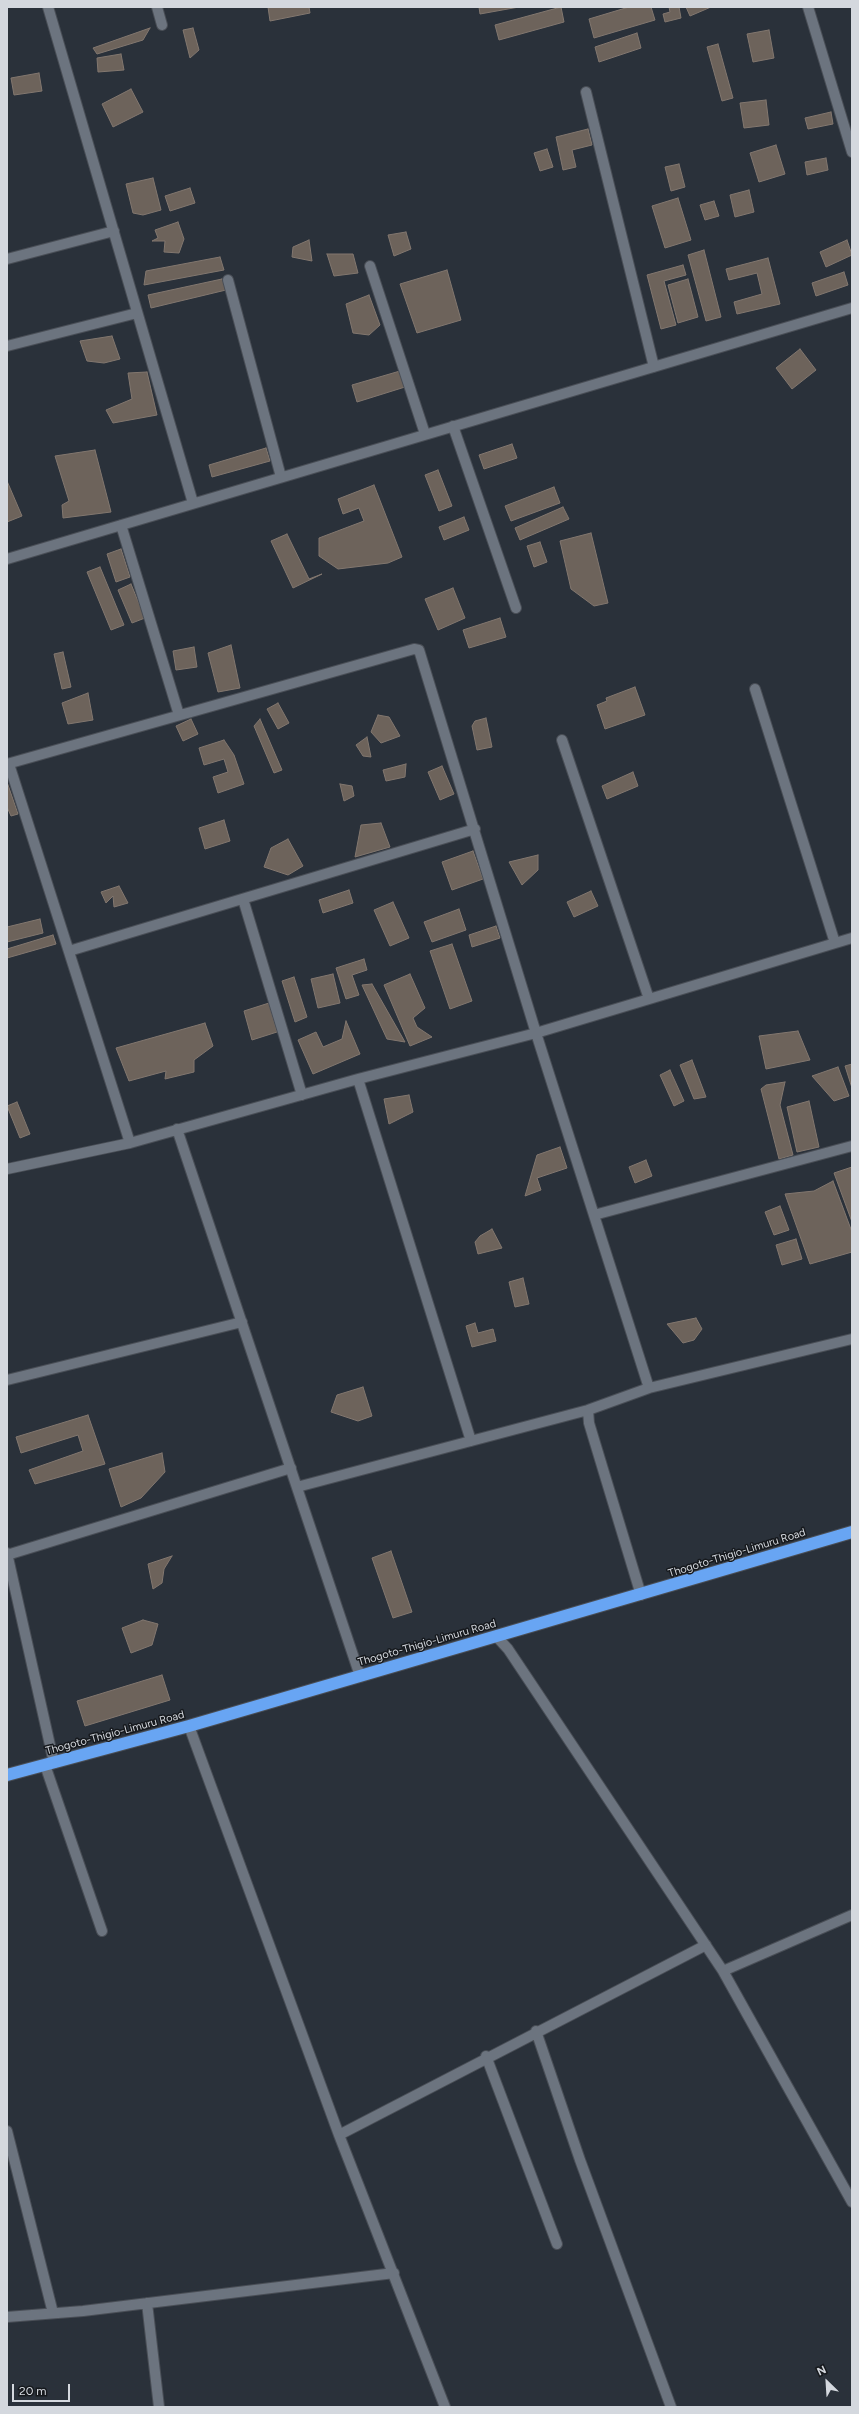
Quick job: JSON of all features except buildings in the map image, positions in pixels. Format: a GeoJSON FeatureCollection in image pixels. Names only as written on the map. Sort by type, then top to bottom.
{"type":"FeatureCollection","features":[{"type":"Feature","properties":{"kind":"highway","name":"Thogoto-Thigio-Limuru Road"},"geometry":{"type":"LineString","coordinates":[[7,1775],[189,1726],[641,1595],[852,1532]]}},
{"type":"Feature","properties":{"kind":"street"},"geometry":{"type":"LineString","coordinates":[[48,7],[193,503]]}},
{"type":"Feature","properties":{"kind":"street"},"geometry":{"type":"LineString","coordinates":[[157,7],[162,25]]}},
{"type":"Feature","properties":{"kind":"street"},"geometry":{"type":"LineString","coordinates":[[808,7],[852,152]]}},
{"type":"Feature","properties":{"kind":"street"},"geometry":{"type":"LineString","coordinates":[[586,92],[654,367]]}},
{"type":"Feature","properties":{"kind":"street"},"geometry":{"type":"LineString","coordinates":[[7,259],[114,231]]}},
{"type":"Feature","properties":{"kind":"street"},"geometry":{"type":"LineString","coordinates":[[370,266],[425,434]]}},
{"type":"Feature","properties":{"kind":"street"},"geometry":{"type":"LineString","coordinates":[[228,280],[281,477]]}},
{"type":"Feature","properties":{"kind":"street"},"geometry":{"type":"LineString","coordinates":[[7,559],[852,308]]}},
{"type":"Feature","properties":{"kind":"street"},"geometry":{"type":"LineString","coordinates":[[7,346],[137,313]]}},
{"type":"Feature","properties":{"kind":"street"},"geometry":{"type":"LineString","coordinates":[[453,426],[516,608]]}},
{"type":"Feature","properties":{"kind":"street"},"geometry":{"type":"LineString","coordinates":[[121,525],[179,715]]}},
{"type":"Feature","properties":{"kind":"street"},"geometry":{"type":"LineString","coordinates":[[130,1143],[8,764],[414,649],[419,650],[536,1033],[649,1388]]}},
{"type":"Feature","properties":{"kind":"street"},"geometry":{"type":"LineString","coordinates":[[755,689],[835,943]]}},
{"type":"Feature","properties":{"kind":"street"},"geometry":{"type":"LineString","coordinates":[[562,740],[649,999]]}},
{"type":"Feature","properties":{"kind":"street"},"geometry":{"type":"LineString","coordinates":[[69,951],[474,829]]}},
{"type":"Feature","properties":{"kind":"street"},"geometry":{"type":"LineString","coordinates":[[243,899],[302,1095]]}},
{"type":"Feature","properties":{"kind":"street"},"geometry":{"type":"LineString","coordinates":[[7,1169],[130,1143],[358,1079],[536,1033],[852,938]]}},
{"type":"Feature","properties":{"kind":"street"},"geometry":{"type":"LineString","coordinates":[[358,1079],[471,1441]]}},
{"type":"Feature","properties":{"kind":"street"},"geometry":{"type":"LineString","coordinates":[[177,1129],[360,1676]]}},
{"type":"Feature","properties":{"kind":"street"},"geometry":{"type":"LineString","coordinates":[[594,1215],[852,1146]]}},
{"type":"Feature","properties":{"kind":"street"},"geometry":{"type":"LineString","coordinates":[[7,1380],[242,1322]]}},
{"type":"Feature","properties":{"kind":"street"},"geometry":{"type":"LineString","coordinates":[[297,1487],[588,1410],[649,1388],[852,1339]]}},
{"type":"Feature","properties":{"kind":"street"},"geometry":{"type":"LineString","coordinates":[[588,1410],[589,1423],[641,1595]]}},
{"type":"Feature","properties":{"kind":"street"},"geometry":{"type":"LineString","coordinates":[[102,1931],[49,1764],[7,1554],[291,1468]]}},
{"type":"Feature","properties":{"kind":"street"},"geometry":{"type":"LineString","coordinates":[[497,1636],[508,1649],[723,1971],[852,2202]]}},
{"type":"Feature","properties":{"kind":"street"},"geometry":{"type":"LineString","coordinates":[[189,1726],[339,2135],[445,2407]]}},
{"type":"Feature","properties":{"kind":"street"},"geometry":{"type":"LineString","coordinates":[[723,1971],[852,1915]]}},
{"type":"Feature","properties":{"kind":"street"},"geometry":{"type":"LineString","coordinates":[[339,2135],[486,2056],[706,1944]]}},
{"type":"Feature","properties":{"kind":"street"},"geometry":{"type":"LineString","coordinates":[[536,2031],[580,2160],[671,2407]]}},
{"type":"Feature","properties":{"kind":"street"},"geometry":{"type":"LineString","coordinates":[[486,2056],[557,2244]]}},
{"type":"Feature","properties":{"kind":"street"},"geometry":{"type":"LineString","coordinates":[[7,2131],[53,2313]]}},
{"type":"Feature","properties":{"kind":"street"},"geometry":{"type":"LineString","coordinates":[[7,2317],[147,2303],[394,2273]]}},
{"type":"Feature","properties":{"kind":"street"},"geometry":{"type":"LineString","coordinates":[[147,2303],[158,2407]]}}]}
